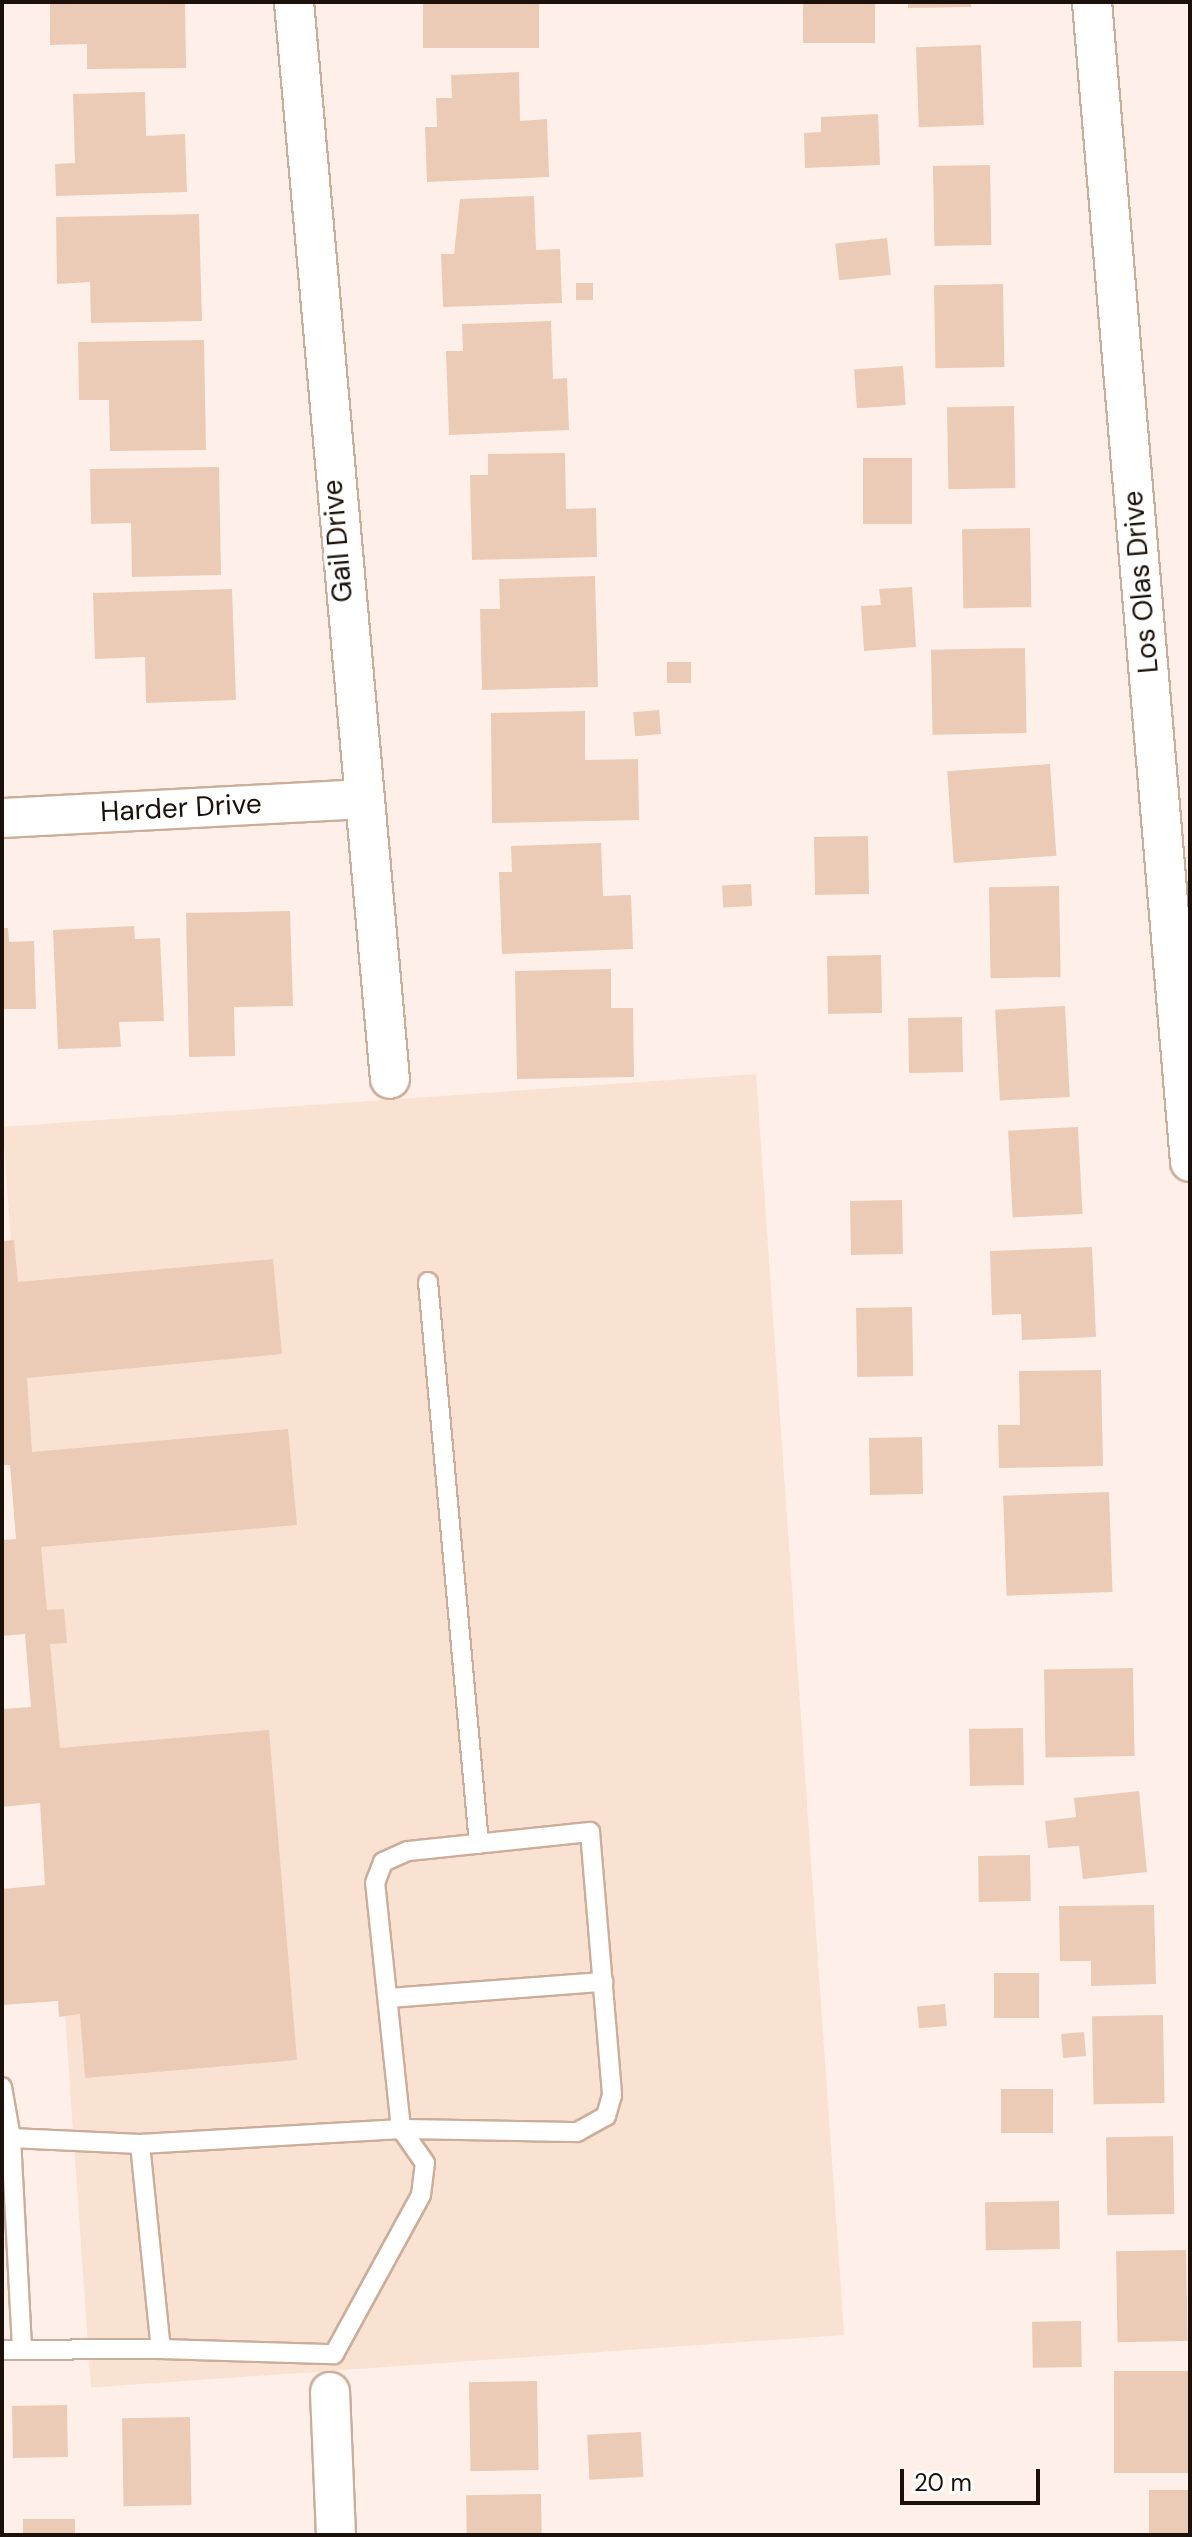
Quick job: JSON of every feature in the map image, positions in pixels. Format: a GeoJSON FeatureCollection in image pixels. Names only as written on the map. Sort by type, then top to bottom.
{"type":"FeatureCollection","features":[{"type":"Feature","properties":{"kind":"street","name":"Gail Drive"},"geometry":{"type":"LineString","coordinates":[[294,2],[360,799],[390,1079]]}},
{"type":"Feature","properties":{"kind":"street","name":"Los Olas Drive"},"geometry":{"type":"LineString","coordinates":[[1092,2],[1190,1162]]}},
{"type":"Feature","properties":{"kind":"street","name":"Harder Drive"},"geometry":{"type":"LineString","coordinates":[[2,818],[360,799]]}},
{"type":"Feature","properties":{"kind":"street"},"geometry":{"type":"LineString","coordinates":[[330,2392],[336,2535]]}},
{"type":"Feature","properties":{"kind":"lane"},"geometry":{"type":"LineString","coordinates":[[428,1282],[479,1844]]}},
{"type":"Feature","properties":{"kind":"lane"},"geometry":{"type":"LineString","coordinates":[[11,2138],[140,2144],[401,2129],[577,2132],[606,2116],[612,2095],[590,1832],[408,1851],[383,1862],[375,1883],[401,2129],[425,2163],[421,2195],[334,2354],[330,2392]]}},
{"type":"Feature","properties":{"kind":"lane"},"geometry":{"type":"LineString","coordinates":[[388,1998],[603,1982]]}},
{"type":"Feature","properties":{"kind":"lane"},"geometry":{"type":"LineString","coordinates":[[2,2087],[11,2138],[22,2350]]}},
{"type":"Feature","properties":{"kind":"lane"},"geometry":{"type":"LineString","coordinates":[[140,2144],[161,2349]]}},
{"type":"Feature","properties":{"kind":"lane"},"geometry":{"type":"LineString","coordinates":[[2,2350],[161,2349],[334,2354]]}},
{"type":"Feature","properties":{"kind":"shaded area"},"geometry":{"type":"Polygon","coordinates":[[[756,1074],[844,2335],[91,2388],[3,1127],[756,1074]]]}},
{"type":"Feature","properties":{"kind":"building"},"geometry":{"type":"Polygon","coordinates":[[[50,2],[185,2],[186,68],[87,69],[87,44],[50,45],[50,2]]]}},
{"type":"Feature","properties":{"kind":"building"},"geometry":{"type":"Polygon","coordinates":[[[423,2],[539,2],[539,48],[423,48],[423,2]]]}},
{"type":"Feature","properties":{"kind":"building"},"geometry":{"type":"Polygon","coordinates":[[[803,2],[875,2],[875,43],[803,43],[803,2]]]}},
{"type":"Feature","properties":{"kind":"building"},"geometry":{"type":"Polygon","coordinates":[[[908,2],[971,2],[971,7],[908,8],[908,2]]]}},
{"type":"Feature","properties":{"kind":"building"},"geometry":{"type":"Polygon","coordinates":[[[981,45],[984,125],[919,127],[916,47],[981,45]]]}},
{"type":"Feature","properties":{"kind":"building"},"geometry":{"type":"Polygon","coordinates":[[[519,72],[520,121],[547,119],[549,177],[427,182],[425,127],[437,127],[436,98],[452,98],[451,75],[519,72]]]}},
{"type":"Feature","properties":{"kind":"building"},"geometry":{"type":"Polygon","coordinates":[[[145,92],[146,136],[185,134],[187,192],[56,196],[55,164],[75,163],[73,94],[145,92]]]}},
{"type":"Feature","properties":{"kind":"building"},"geometry":{"type":"Polygon","coordinates":[[[878,114],[880,165],[805,168],[804,133],[821,132],[821,117],[878,114]]]}},
{"type":"Feature","properties":{"kind":"building"},"geometry":{"type":"Polygon","coordinates":[[[990,165],[991,245],[934,246],[933,166],[990,165]]]}},
{"type":"Feature","properties":{"kind":"building"},"geometry":{"type":"Polygon","coordinates":[[[534,196],[536,250],[560,249],[562,303],[443,307],[441,254],[454,254],[460,199],[534,196]]]}},
{"type":"Feature","properties":{"kind":"building"},"geometry":{"type":"Polygon","coordinates":[[[199,214],[202,321],[91,323],[90,282],[57,284],[56,217],[199,214]]]}},
{"type":"Feature","properties":{"kind":"building"},"geometry":{"type":"Polygon","coordinates":[[[887,238],[891,275],[839,280],[835,243],[887,238]]]}},
{"type":"Feature","properties":{"kind":"building"},"geometry":{"type":"Polygon","coordinates":[[[576,283],[593,283],[593,300],[576,300],[576,283]]]}},
{"type":"Feature","properties":{"kind":"building"},"geometry":{"type":"Polygon","coordinates":[[[1003,284],[1004,367],[935,368],[934,285],[1003,284]]]}},
{"type":"Feature","properties":{"kind":"building"},"geometry":{"type":"Polygon","coordinates":[[[551,321],[553,379],[567,378],[569,430],[449,435],[446,351],[463,351],[462,324],[551,321]]]}},
{"type":"Feature","properties":{"kind":"building"},"geometry":{"type":"Polygon","coordinates":[[[204,340],[206,450],[110,451],[109,400],[79,400],[78,342],[204,340]]]}},
{"type":"Feature","properties":{"kind":"building"},"geometry":{"type":"Polygon","coordinates":[[[903,366],[906,405],[857,408],[854,369],[903,366]]]}},
{"type":"Feature","properties":{"kind":"building"},"geometry":{"type":"Polygon","coordinates":[[[1014,406],[1015,488],[948,489],[947,407],[1014,406]]]}},
{"type":"Feature","properties":{"kind":"building"},"geometry":{"type":"Polygon","coordinates":[[[565,453],[566,509],[596,508],[597,557],[472,560],[470,475],[488,475],[488,454],[565,453]]]}},
{"type":"Feature","properties":{"kind":"building"},"geometry":{"type":"Polygon","coordinates":[[[863,458],[912,458],[912,524],[863,524],[863,458]]]}},
{"type":"Feature","properties":{"kind":"building"},"geometry":{"type":"Polygon","coordinates":[[[219,467],[221,575],[132,577],[131,523],[91,524],[90,469],[219,467]]]}},
{"type":"Feature","properties":{"kind":"building"},"geometry":{"type":"Polygon","coordinates":[[[1030,528],[1031,607],[963,608],[962,529],[1030,528]]]}},
{"type":"Feature","properties":{"kind":"building"},"geometry":{"type":"Polygon","coordinates":[[[595,576],[598,687],[482,690],[480,609],[500,609],[499,579],[595,576]]]}},
{"type":"Feature","properties":{"kind":"building"},"geometry":{"type":"Polygon","coordinates":[[[912,587],[916,647],[864,651],[861,606],[881,605],[879,589],[912,587]]]}},
{"type":"Feature","properties":{"kind":"building"},"geometry":{"type":"Polygon","coordinates":[[[232,589],[236,700],[146,703],[145,657],[95,659],[93,593],[232,589]]]}},
{"type":"Feature","properties":{"kind":"building"},"geometry":{"type":"Polygon","coordinates":[[[1025,648],[1026,733],[932,735],[931,650],[1025,648]]]}},
{"type":"Feature","properties":{"kind":"building"},"geometry":{"type":"Polygon","coordinates":[[[667,662],[691,662],[691,683],[667,683],[667,662]]]}},
{"type":"Feature","properties":{"kind":"building"},"geometry":{"type":"Polygon","coordinates":[[[659,710],[661,734],[635,736],[633,712],[659,710]]]}},
{"type":"Feature","properties":{"kind":"building"},"geometry":{"type":"Polygon","coordinates":[[[585,711],[585,760],[638,759],[639,820],[492,823],[491,713],[585,711]]]}},
{"type":"Feature","properties":{"kind":"building"},"geometry":{"type":"Polygon","coordinates":[[[1050,764],[1056,856],[954,863],[947,771],[1050,764]]]}},
{"type":"Feature","properties":{"kind":"building"},"geometry":{"type":"Polygon","coordinates":[[[868,836],[869,894],[815,895],[814,837],[868,836]]]}},
{"type":"Feature","properties":{"kind":"building"},"geometry":{"type":"Polygon","coordinates":[[[601,843],[603,896],[631,895],[633,949],[502,954],[499,872],[512,872],[511,846],[601,843]]]}},
{"type":"Feature","properties":{"kind":"building"},"geometry":{"type":"Polygon","coordinates":[[[751,884],[752,906],[723,907],[722,886],[751,884]]]}},
{"type":"Feature","properties":{"kind":"building"},"geometry":{"type":"Polygon","coordinates":[[[1059,886],[1061,977],[991,978],[989,887],[1059,886]]]}},
{"type":"Feature","properties":{"kind":"building"},"geometry":{"type":"Polygon","coordinates":[[[290,911],[293,1006],[234,1007],[235,1056],[189,1057],[186,913],[290,911]]]}},
{"type":"Feature","properties":{"kind":"building"},"geometry":{"type":"Polygon","coordinates":[[[134,926],[135,939],[160,938],[164,1021],[119,1022],[121,1047],[58,1049],[53,930],[134,926]]]}},
{"type":"Feature","properties":{"kind":"building"},"geometry":{"type":"Polygon","coordinates":[[[2,928],[8,928],[9,942],[34,941],[36,1009],[2,1009],[2,928]]]}},
{"type":"Feature","properties":{"kind":"building"},"geometry":{"type":"Polygon","coordinates":[[[881,955],[882,1013],[828,1014],[827,956],[881,955]]]}},
{"type":"Feature","properties":{"kind":"building"},"geometry":{"type":"Polygon","coordinates":[[[611,969],[611,1008],[633,1008],[634,1077],[517,1079],[515,971],[611,969]]]}},
{"type":"Feature","properties":{"kind":"building"},"geometry":{"type":"Polygon","coordinates":[[[1065,1006],[1070,1097],[1000,1101],[995,1010],[1065,1006]]]}},
{"type":"Feature","properties":{"kind":"building"},"geometry":{"type":"Polygon","coordinates":[[[962,1017],[963,1072],[909,1073],[908,1018],[962,1017]]]}},
{"type":"Feature","properties":{"kind":"building"},"geometry":{"type":"Polygon","coordinates":[[[1078,1127],[1083,1214],[1013,1218],[1008,1131],[1078,1127]]]}},
{"type":"Feature","properties":{"kind":"building"},"geometry":{"type":"Polygon","coordinates":[[[902,1200],[903,1254],[851,1255],[850,1201],[902,1200]]]}},
{"type":"Feature","properties":{"kind":"building"},"geometry":{"type":"Polygon","coordinates":[[[14,1240],[18,1282],[273,1259],[282,1354],[27,1378],[32,1452],[288,1429],[297,1525],[41,1547],[47,1610],[64,1609],[67,1643],[50,1644],[60,1748],[269,1730],[297,2060],[85,2078],[80,2014],[59,2017],[58,2001],[2,2005],[2,1889],[45,1885],[40,1803],[2,1807],[2,1709],[31,1707],[25,1634],[2,1636],[2,1540],[16,1539],[10,1465],[2,1465],[2,1241],[14,1240]]]}},
{"type":"Feature","properties":{"kind":"building"},"geometry":{"type":"Polygon","coordinates":[[[1092,1247],[1096,1337],[1022,1340],[1021,1314],[992,1315],[990,1251],[1092,1247]]]}},
{"type":"Feature","properties":{"kind":"building"},"geometry":{"type":"Polygon","coordinates":[[[912,1307],[913,1376],[857,1377],[856,1308],[912,1307]]]}},
{"type":"Feature","properties":{"kind":"building"},"geometry":{"type":"Polygon","coordinates":[[[1101,1370],[1103,1466],[999,1468],[998,1425],[1020,1425],[1019,1371],[1101,1370]]]}},
{"type":"Feature","properties":{"kind":"building"},"geometry":{"type":"Polygon","coordinates":[[[922,1437],[923,1494],[870,1495],[869,1438],[922,1437]]]}},
{"type":"Feature","properties":{"kind":"building"},"geometry":{"type":"Polygon","coordinates":[[[1109,1492],[1112,1592],[1007,1596],[1003,1496],[1109,1492]]]}},
{"type":"Feature","properties":{"kind":"building"},"geometry":{"type":"Polygon","coordinates":[[[1133,1668],[1135,1756],[1046,1758],[1044,1670],[1133,1668]]]}},
{"type":"Feature","properties":{"kind":"building"},"geometry":{"type":"Polygon","coordinates":[[[1023,1728],[1024,1785],[970,1786],[969,1729],[1023,1728]]]}},
{"type":"Feature","properties":{"kind":"building"},"geometry":{"type":"Polygon","coordinates":[[[1139,1791],[1147,1872],[1083,1879],[1079,1846],[1048,1848],[1045,1821],[1076,1817],[1074,1798],[1139,1791]]]}},
{"type":"Feature","properties":{"kind":"building"},"geometry":{"type":"Polygon","coordinates":[[[1030,1855],[1031,1901],[979,1902],[978,1856],[1030,1855]]]}},
{"type":"Feature","properties":{"kind":"building"},"geometry":{"type":"Polygon","coordinates":[[[1154,1905],[1156,1984],[1091,1986],[1091,1961],[1060,1961],[1059,1906],[1154,1905]]]}},
{"type":"Feature","properties":{"kind":"building"},"geometry":{"type":"Polygon","coordinates":[[[994,1973],[1039,1973],[1039,2018],[994,2018],[994,1973]]]}},
{"type":"Feature","properties":{"kind":"building"},"geometry":{"type":"Polygon","coordinates":[[[945,2004],[947,2026],[919,2028],[917,2006],[945,2004]]]}},
{"type":"Feature","properties":{"kind":"building"},"geometry":{"type":"Polygon","coordinates":[[[1163,2015],[1165,2103],[1094,2104],[1092,2016],[1163,2015]]]}},
{"type":"Feature","properties":{"kind":"building"},"geometry":{"type":"Polygon","coordinates":[[[1084,2032],[1086,2056],[1063,2058],[1061,2034],[1084,2032]]]}},
{"type":"Feature","properties":{"kind":"building"},"geometry":{"type":"Polygon","coordinates":[[[1001,2089],[1053,2089],[1053,2133],[1001,2133],[1001,2089]]]}},
{"type":"Feature","properties":{"kind":"building"},"geometry":{"type":"Polygon","coordinates":[[[1173,2136],[1174,2214],[1107,2215],[1106,2137],[1173,2136]]]}},
{"type":"Feature","properties":{"kind":"building"},"geometry":{"type":"Polygon","coordinates":[[[1059,2201],[1060,2249],[986,2250],[985,2202],[1059,2201]]]}},
{"type":"Feature","properties":{"kind":"building"},"geometry":{"type":"Polygon","coordinates":[[[1186,2250],[1188,2341],[1118,2342],[1116,2251],[1186,2250]]]}},
{"type":"Feature","properties":{"kind":"building"},"geometry":{"type":"Polygon","coordinates":[[[1081,2321],[1082,2367],[1033,2368],[1032,2322],[1081,2321]]]}},
{"type":"Feature","properties":{"kind":"building"},"geometry":{"type":"Polygon","coordinates":[[[1114,2371],[1190,2371],[1190,2473],[1114,2473],[1114,2371]]]}},
{"type":"Feature","properties":{"kind":"building"},"geometry":{"type":"Polygon","coordinates":[[[537,2381],[539,2470],[471,2471],[469,2382],[537,2381]]]}},
{"type":"Feature","properties":{"kind":"building"},"geometry":{"type":"Polygon","coordinates":[[[67,2405],[68,2457],[13,2458],[12,2406],[67,2405]]]}},
{"type":"Feature","properties":{"kind":"building"},"geometry":{"type":"Polygon","coordinates":[[[190,2417],[192,2505],[124,2506],[122,2418],[190,2417]]]}},
{"type":"Feature","properties":{"kind":"building"},"geometry":{"type":"Polygon","coordinates":[[[641,2432],[643,2477],[589,2480],[587,2435],[641,2432]]]}},
{"type":"Feature","properties":{"kind":"building"},"geometry":{"type":"Polygon","coordinates":[[[1149,2490],[1190,2490],[1190,2535],[1149,2535],[1149,2490]]]}},
{"type":"Feature","properties":{"kind":"building"},"geometry":{"type":"Polygon","coordinates":[[[541,2494],[542,2535],[467,2535],[466,2495],[541,2494]]]}},
{"type":"Feature","properties":{"kind":"building"},"geometry":{"type":"Polygon","coordinates":[[[23,2519],[75,2519],[75,2535],[23,2535],[23,2519]]]}}]}
